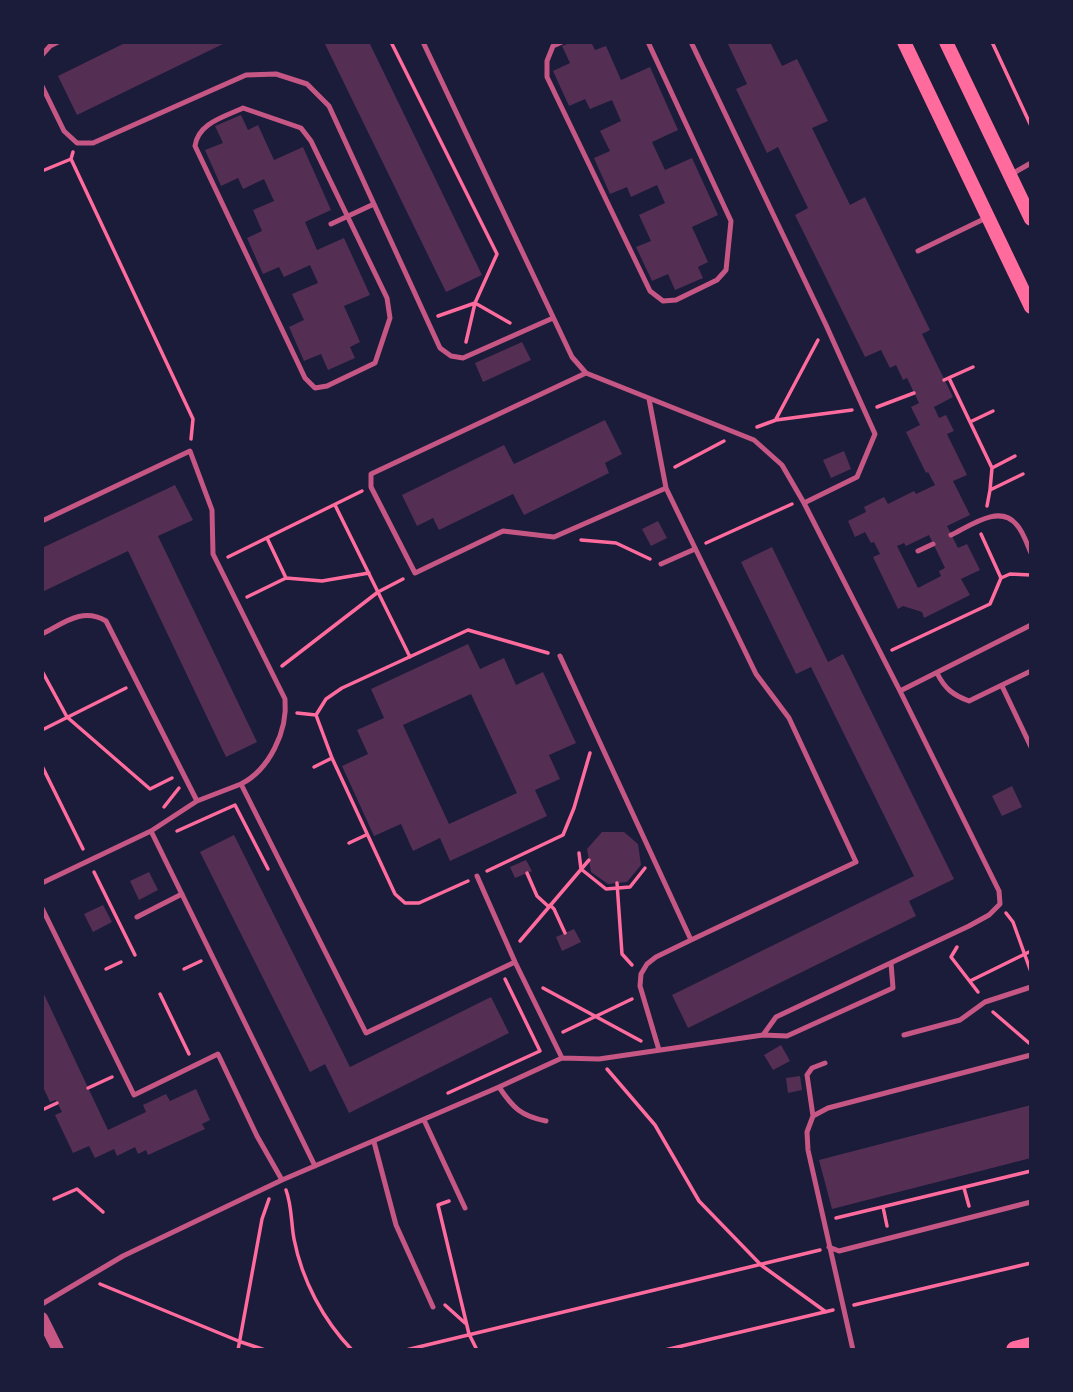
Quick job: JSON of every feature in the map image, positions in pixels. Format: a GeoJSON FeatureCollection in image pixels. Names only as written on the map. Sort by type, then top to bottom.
{"type":"FeatureCollection","features":[{"type":"Feature","properties":{"kind":"main road"},"geometry":{"type":"LineString","coordinates":[[904,42],[1031,307]]}},
{"type":"Feature","properties":{"kind":"main road"},"geometry":{"type":"LineString","coordinates":[[946,42],[1031,219]]}},
{"type":"Feature","properties":{"kind":"main road"},"geometry":{"type":"LineString","coordinates":[[1015,1350],[1031,1346]]}},
{"type":"Feature","properties":{"kind":"street"},"geometry":{"type":"LineString","coordinates":[[42,1318],[58,1350]]}},
{"type":"Feature","properties":{"kind":"lane"},"geometry":{"type":"LineString","coordinates":[[42,55],[58,42]]}},
{"type":"Feature","properties":{"kind":"lane"},"geometry":{"type":"LineString","coordinates":[[423,42],[572,357],[586,373],[754,440],[782,465],[900,691],[999,891],[1000,904],[989,915],[776,1017],[763,1035]]}},
{"type":"Feature","properties":{"kind":"lane"},"geometry":{"type":"LineString","coordinates":[[562,42],[553,46],[547,61],[547,77],[650,291],[663,301],[676,300],[717,280],[726,270],[731,220],[648,42]]}},
{"type":"Feature","properties":{"kind":"lane"},"geometry":{"type":"LineString","coordinates":[[691,42],[875,434],[857,477],[804,503]]}},
{"type":"Feature","properties":{"kind":"lane"},"geometry":{"type":"LineString","coordinates":[[42,86],[64,131],[77,144],[93,143],[246,75],[276,74],[307,84],[329,106],[440,348],[451,356],[463,358],[553,318]]}},
{"type":"Feature","properties":{"kind":"lane"},"geometry":{"type":"LineString","coordinates":[[243,108],[302,128],[348,216],[387,298],[390,318],[375,363],[327,386],[315,388],[305,378],[195,146],[196,135],[207,125],[243,108]]}},
{"type":"Feature","properties":{"kind":"lane"},"geometry":{"type":"LineString","coordinates":[[1010,175],[1031,163]]}},
{"type":"Feature","properties":{"kind":"lane"},"geometry":{"type":"LineString","coordinates":[[331,224],[374,204]]}},
{"type":"Feature","properties":{"kind":"lane"},"geometry":{"type":"LineString","coordinates":[[918,251],[988,217]]}},
{"type":"Feature","properties":{"kind":"lane"},"geometry":{"type":"LineString","coordinates":[[586,373],[371,474],[371,486],[415,573],[503,531],[554,537],[666,488]]}},
{"type":"Feature","properties":{"kind":"lane"},"geometry":{"type":"LineString","coordinates":[[649,399],[666,488],[756,674],[789,718],[856,862],[656,957],[647,964],[641,974],[642,994],[659,1050]]}},
{"type":"Feature","properties":{"kind":"lane"},"geometry":{"type":"LineString","coordinates":[[42,521],[190,451],[212,510],[213,554],[216,563],[285,699],[286,712],[266,763],[252,778],[197,801],[151,831],[42,883]]}},
{"type":"Feature","properties":{"kind":"lane"},"geometry":{"type":"LineString","coordinates":[[951,535],[996,515],[1008,516],[1018,525],[1031,553]]}},
{"type":"Feature","properties":{"kind":"lane"},"geometry":{"type":"LineString","coordinates":[[918,551],[933,544]]}},
{"type":"Feature","properties":{"kind":"lane"},"geometry":{"type":"LineString","coordinates":[[661,564],[695,548]]}},
{"type":"Feature","properties":{"kind":"lane"},"geometry":{"type":"LineString","coordinates":[[42,634],[80,616],[94,614],[106,621],[197,801]]}},
{"type":"Feature","properties":{"kind":"lane"},"geometry":{"type":"LineString","coordinates":[[900,691],[1031,625]]}},
{"type":"Feature","properties":{"kind":"lane"},"geometry":{"type":"LineString","coordinates":[[560,656],[691,940]]}},
{"type":"Feature","properties":{"kind":"lane"},"geometry":{"type":"LineString","coordinates":[[937,673],[953,695],[970,701],[1031,671]]}},
{"type":"Feature","properties":{"kind":"lane"},"geometry":{"type":"LineString","coordinates":[[1002,687],[1031,747]]}},
{"type":"Feature","properties":{"kind":"lane"},"geometry":{"type":"LineString","coordinates":[[241,784],[366,1033],[515,961]]}},
{"type":"Feature","properties":{"kind":"lane"},"geometry":{"type":"LineString","coordinates":[[151,831],[315,1166]]}},
{"type":"Feature","properties":{"kind":"lane"},"geometry":{"type":"LineString","coordinates":[[477,876],[522,978],[562,1058]]}},
{"type":"Feature","properties":{"kind":"lane"},"geometry":{"type":"LineString","coordinates":[[137,917],[182,894]]}},
{"type":"Feature","properties":{"kind":"lane"},"geometry":{"type":"LineString","coordinates":[[42,908],[134,1096],[218,1054],[257,1136],[282,1180]]}},
{"type":"Feature","properties":{"kind":"lane"},"geometry":{"type":"LineString","coordinates":[[42,1304],[123,1256],[282,1180],[562,1058],[599,1059],[763,1035],[787,1036],[893,988],[891,963]]}},
{"type":"Feature","properties":{"kind":"lane"},"geometry":{"type":"LineString","coordinates":[[904,1035],[960,1020],[985,1002],[1031,987]]}},
{"type":"Feature","properties":{"kind":"lane"},"geometry":{"type":"LineString","coordinates":[[813,1116],[828,1108],[1031,1055]]}},
{"type":"Feature","properties":{"kind":"lane"},"geometry":{"type":"LineString","coordinates":[[825,1063],[812,1068],[807,1075],[813,1116],[807,1132],[808,1150],[853,1350]]}},
{"type":"Feature","properties":{"kind":"lane"},"geometry":{"type":"LineString","coordinates":[[499,1087],[513,1108],[545,1122]]}},
{"type":"Feature","properties":{"kind":"lane"},"geometry":{"type":"LineString","coordinates":[[424,1120],[465,1208]]}},
{"type":"Feature","properties":{"kind":"lane"},"geometry":{"type":"LineString","coordinates":[[374,1142],[396,1225],[433,1307]]}},
{"type":"Feature","properties":{"kind":"lane"},"geometry":{"type":"LineString","coordinates":[[829,1247],[839,1251],[1031,1202]]}},
{"type":"Feature","properties":{"kind":"path"},"geometry":{"type":"LineString","coordinates":[[391,42],[497,254],[475,303],[463,358]]}},
{"type":"Feature","properties":{"kind":"path"},"geometry":{"type":"LineString","coordinates":[[992,42],[1031,127]]}},
{"type":"Feature","properties":{"kind":"path"},"geometry":{"type":"LineString","coordinates":[[42,171],[71,159],[77,144]]}},
{"type":"Feature","properties":{"kind":"path"},"geometry":{"type":"LineString","coordinates":[[71,159],[193,419],[190,451]]}},
{"type":"Feature","properties":{"kind":"path"},"geometry":{"type":"LineString","coordinates":[[426,321],[475,303],[525,331]]}},
{"type":"Feature","properties":{"kind":"path"},"geometry":{"type":"LineString","coordinates":[[776,420],[824,330]]}},
{"type":"Feature","properties":{"kind":"path"},"geometry":{"type":"LineString","coordinates":[[973,367],[946,379],[992,468],[981,534],[1001,578]]}},
{"type":"Feature","properties":{"kind":"path"},"geometry":{"type":"LineString","coordinates":[[754,428],[776,420],[875,408],[914,393]]}},
{"type":"Feature","properties":{"kind":"path"},"geometry":{"type":"LineString","coordinates":[[970,422],[993,411]]}},
{"type":"Feature","properties":{"kind":"path"},"geometry":{"type":"LineString","coordinates":[[666,472],[732,436]]}},
{"type":"Feature","properties":{"kind":"path"},"geometry":{"type":"LineString","coordinates":[[992,468],[1015,456]]}},
{"type":"Feature","properties":{"kind":"path"},"geometry":{"type":"LineString","coordinates":[[990,490],[1023,474]]}},
{"type":"Feature","properties":{"kind":"path"},"geometry":{"type":"LineString","coordinates":[[216,563],[371,486]]}},
{"type":"Feature","properties":{"kind":"path"},"geometry":{"type":"LineString","coordinates":[[695,548],[792,503],[804,503]]}},
{"type":"Feature","properties":{"kind":"path"},"geometry":{"type":"LineString","coordinates":[[335,505],[410,657]]}},
{"type":"Feature","properties":{"kind":"path"},"geometry":{"type":"LineString","coordinates":[[554,537],[616,543],[661,564]]}},
{"type":"Feature","properties":{"kind":"path"},"geometry":{"type":"LineString","coordinates":[[267,538],[286,578]]}},
{"type":"Feature","properties":{"kind":"path"},"geometry":{"type":"LineString","coordinates":[[236,602],[286,578],[321,581],[369,573]]}},
{"type":"Feature","properties":{"kind":"path"},"geometry":{"type":"LineString","coordinates":[[272,674],[378,592],[415,573]]}},
{"type":"Feature","properties":{"kind":"path"},"geometry":{"type":"LineString","coordinates":[[880,655],[990,604],[1001,578],[1010,574],[1031,575]]}},
{"type":"Feature","properties":{"kind":"path"},"geometry":{"type":"LineString","coordinates":[[560,656],[468,631],[342,688],[326,699],[316,715],[317,724],[395,894],[405,903],[419,903],[563,835],[578,796],[595,734]]}},
{"type":"Feature","properties":{"kind":"path"},"geometry":{"type":"LineString","coordinates":[[42,671],[67,718],[150,789],[183,774]]}},
{"type":"Feature","properties":{"kind":"path"},"geometry":{"type":"LineString","coordinates":[[42,730],[137,682]]}},
{"type":"Feature","properties":{"kind":"path"},"geometry":{"type":"LineString","coordinates":[[286,712],[316,715]]}},
{"type":"Feature","properties":{"kind":"path"},"geometry":{"type":"LineString","coordinates":[[314,767],[332,758]]}},
{"type":"Feature","properties":{"kind":"path"},"geometry":{"type":"LineString","coordinates":[[156,840],[235,805],[272,878]]}},
{"type":"Feature","properties":{"kind":"path"},"geometry":{"type":"LineString","coordinates":[[349,843],[367,834]]}},
{"type":"Feature","properties":{"kind":"path"},"geometry":{"type":"LineString","coordinates":[[579,853],[581,869],[606,889],[630,887],[653,858]]}},
{"type":"Feature","properties":{"kind":"path"},"geometry":{"type":"LineString","coordinates":[[518,943],[589,860]]}},
{"type":"Feature","properties":{"kind":"path"},"geometry":{"type":"LineString","coordinates":[[527,873],[537,896],[554,909],[565,933]]}},
{"type":"Feature","properties":{"kind":"path"},"geometry":{"type":"LineString","coordinates":[[617,886],[622,954]]}},
{"type":"Feature","properties":{"kind":"path"},"geometry":{"type":"LineString","coordinates":[[1002,908],[1013,922],[1031,972]]}},
{"type":"Feature","properties":{"kind":"path"},"geometry":{"type":"LineString","coordinates":[[961,940],[951,957],[983,999]]}},
{"type":"Feature","properties":{"kind":"path"},"geometry":{"type":"LineString","coordinates":[[970,981],[1031,951]]}},
{"type":"Feature","properties":{"kind":"path"},"geometry":{"type":"LineString","coordinates":[[184,969],[212,956]]}},
{"type":"Feature","properties":{"kind":"path"},"geometry":{"type":"LineString","coordinates":[[106,970],[121,962]]}},
{"type":"Feature","properties":{"kind":"path"},"geometry":{"type":"LineString","coordinates":[[503,976],[540,1051],[530,1056]]}},
{"type":"Feature","properties":{"kind":"path"},"geometry":{"type":"LineString","coordinates":[[522,978],[659,1050]]}},
{"type":"Feature","properties":{"kind":"path"},"geometry":{"type":"LineString","coordinates":[[160,994],[194,1066]]}},
{"type":"Feature","properties":{"kind":"path"},"geometry":{"type":"LineString","coordinates":[[552,1037],[642,994]]}},
{"type":"Feature","properties":{"kind":"path"},"geometry":{"type":"LineString","coordinates":[[988,1006],[1031,1045]]}},
{"type":"Feature","properties":{"kind":"path"},"geometry":{"type":"LineString","coordinates":[[599,1059],[655,1125],[699,1200],[761,1265],[825,1312]]}},
{"type":"Feature","properties":{"kind":"path"},"geometry":{"type":"LineString","coordinates":[[88,1088],[122,1072]]}},
{"type":"Feature","properties":{"kind":"path"},"geometry":{"type":"LineString","coordinates":[[42,1110],[57,1103]]}},
{"type":"Feature","properties":{"kind":"path"},"geometry":{"type":"LineString","coordinates":[[824,1221],[1031,1171]]}},
{"type":"Feature","properties":{"kind":"path"},"geometry":{"type":"LineString","coordinates":[[282,1180],[288,1196],[294,1239],[307,1284],[341,1339],[352,1350]]}},
{"type":"Feature","properties":{"kind":"path"},"geometry":{"type":"LineString","coordinates":[[238,1350],[262,1219],[274,1184]]}},
{"type":"Feature","properties":{"kind":"path"},"geometry":{"type":"LineString","coordinates":[[964,1188],[972,1217]]}},
{"type":"Feature","properties":{"kind":"path"},"geometry":{"type":"LineString","coordinates":[[54,1199],[77,1189],[103,1212]]}},
{"type":"Feature","properties":{"kind":"path"},"geometry":{"type":"LineString","coordinates":[[460,1197],[438,1205],[469,1334],[477,1350]]}},
{"type":"Feature","properties":{"kind":"path"},"geometry":{"type":"LineString","coordinates":[[883,1207],[890,1238]]}},
{"type":"Feature","properties":{"kind":"path"},"geometry":{"type":"LineString","coordinates":[[406,1350],[829,1247]]}},
{"type":"Feature","properties":{"kind":"path"},"geometry":{"type":"LineString","coordinates":[[857,1304],[1031,1262]]}},
{"type":"Feature","properties":{"kind":"path"},"geometry":{"type":"LineString","coordinates":[[95,1282],[265,1350]]}},
{"type":"Feature","properties":{"kind":"path"},"geometry":{"type":"LineString","coordinates":[[433,1307],[443,1303],[467,1324]]}},
{"type":"Feature","properties":{"kind":"path"},"geometry":{"type":"LineString","coordinates":[[665,1350],[836,1309]]}},
{"type":"Feature","properties":{"kind":"building"},"geometry":{"type":"Polygon","coordinates":[[[127,42],[227,42],[77,115],[58,76],[127,42]]]}},
{"type":"Feature","properties":{"kind":"building"},"geometry":{"type":"Polygon","coordinates":[[[324,42],[369,42],[482,275],[446,292],[324,42]]]}},
{"type":"Feature","properties":{"kind":"building"},"geometry":{"type":"Polygon","coordinates":[[[572,42],[591,42],[595,50],[606,46],[621,80],[650,67],[678,130],[652,142],[665,170],[692,158],[718,215],[692,227],[708,262],[698,267],[703,278],[675,290],[668,274],[652,281],[636,247],[651,241],[639,215],[665,203],[657,185],[631,197],[627,187],[610,194],[594,158],[610,151],[600,131],[621,121],[612,100],[590,109],[585,99],[569,106],[553,71],[570,63],[562,46],[572,42]]]}},
{"type":"Feature","properties":{"kind":"building"},"geometry":{"type":"Polygon","coordinates":[[[727,42],[770,42],[782,66],[797,59],[828,121],[812,128],[850,205],[865,197],[930,330],[922,334],[953,397],[934,407],[939,418],[946,415],[954,431],[947,434],[967,475],[953,481],[970,515],[947,526],[958,548],[967,544],[980,570],[961,579],[970,595],[924,618],[922,612],[903,606],[898,609],[873,557],[880,554],[874,542],[871,543],[865,532],[855,537],[848,521],[866,512],[864,507],[884,497],[888,504],[914,491],[916,494],[935,485],[928,472],[926,473],[906,432],[920,425],[911,407],[919,403],[907,378],[903,380],[896,365],[890,368],[881,350],[865,357],[795,215],[808,208],[778,147],[767,153],[736,89],[747,84],[727,42]],[[929,535],[906,546],[904,543],[897,546],[918,588],[941,576],[939,571],[945,568],[929,535]]]}},
{"type":"Feature","properties":{"kind":"building"},"geometry":{"type":"Polygon","coordinates":[[[241,115],[248,130],[258,125],[274,160],[303,147],[331,210],[305,222],[317,250],[344,238],[370,295],[344,306],[360,342],[350,347],[355,358],[328,370],[321,354],[304,361],[289,327],[304,320],[292,294],[318,283],[310,265],[284,277],[279,267],[263,274],[247,238],[262,231],[253,210],[274,201],[264,179],[243,189],[238,178],[221,186],[205,150],[223,143],[215,126],[241,115]]]}},
{"type":"Feature","properties":{"kind":"building"},"geometry":{"type":"Polygon","coordinates":[[[522,342],[531,360],[483,382],[475,363],[522,342]]]}},
{"type":"Feature","properties":{"kind":"building"},"geometry":{"type":"Polygon","coordinates":[[[605,420],[622,454],[605,463],[609,473],[524,515],[513,494],[439,530],[433,518],[417,526],[402,495],[504,445],[514,464],[605,420]]]}},
{"type":"Feature","properties":{"kind":"building"},"geometry":{"type":"Polygon","coordinates":[[[844,451],[851,469],[831,478],[823,460],[844,451]]]}},
{"type":"Feature","properties":{"kind":"building"},"geometry":{"type":"Polygon","coordinates":[[[175,485],[193,520],[158,536],[257,742],[226,757],[128,551],[42,592],[42,548],[175,485]]]}},
{"type":"Feature","properties":{"kind":"building"},"geometry":{"type":"Polygon","coordinates":[[[658,521],[667,538],[651,546],[642,529],[658,521]]]}},
{"type":"Feature","properties":{"kind":"building"},"geometry":{"type":"Polygon","coordinates":[[[772,547],[828,662],[843,654],[954,879],[909,901],[916,916],[688,1028],[672,995],[914,876],[811,667],[796,674],[741,562],[772,547]]]}},
{"type":"Feature","properties":{"kind":"building"},"geometry":{"type":"Polygon","coordinates":[[[468,644],[480,669],[504,658],[516,685],[543,672],[576,743],[549,755],[560,779],[535,790],[547,816],[450,861],[440,838],[413,851],[401,824],[374,836],[342,766],[368,754],[357,730],[384,718],[371,689],[468,644]],[[471,694],[403,725],[449,824],[517,793],[471,694]]]}},
{"type":"Feature","properties":{"kind":"building"},"geometry":{"type":"Polygon","coordinates":[[[1012,786],[1022,807],[1002,816],[992,796],[1012,786]]]}},
{"type":"Feature","properties":{"kind":"building"},"geometry":{"type":"Polygon","coordinates":[[[602,832],[624,832],[638,844],[641,865],[627,882],[608,884],[591,872],[587,849],[602,832]]]}},
{"type":"Feature","properties":{"kind":"building"},"geometry":{"type":"Polygon","coordinates":[[[234,835],[350,1067],[491,997],[509,1033],[349,1113],[325,1064],[310,1072],[200,852],[234,835]]]}},
{"type":"Feature","properties":{"kind":"building"},"geometry":{"type":"Polygon","coordinates":[[[526,860],[532,871],[515,878],[510,867],[526,860]]]}},
{"type":"Feature","properties":{"kind":"building"},"geometry":{"type":"Polygon","coordinates":[[[149,872],[158,890],[139,900],[130,881],[149,872]]]}},
{"type":"Feature","properties":{"kind":"building"},"geometry":{"type":"Polygon","coordinates":[[[103,905],[112,922],[93,932],[84,914],[103,905]]]}},
{"type":"Feature","properties":{"kind":"building"},"geometry":{"type":"Polygon","coordinates":[[[574,929],[581,942],[562,951],[556,937],[574,929]]]}},
{"type":"Feature","properties":{"kind":"building"},"geometry":{"type":"Polygon","coordinates":[[[42,990],[108,1130],[146,1112],[143,1105],[166,1094],[170,1101],[196,1089],[210,1120],[202,1124],[205,1129],[148,1155],[146,1150],[138,1154],[135,1147],[117,1156],[114,1149],[95,1158],[89,1146],[73,1153],[55,1115],[62,1112],[56,1100],[50,1102],[42,1085],[42,990]]]}},
{"type":"Feature","properties":{"kind":"building"},"geometry":{"type":"Polygon","coordinates":[[[781,1045],[790,1061],[773,1070],[764,1055],[781,1045]]]}},
{"type":"Feature","properties":{"kind":"building"},"geometry":{"type":"Polygon","coordinates":[[[800,1076],[802,1090],[788,1093],[786,1078],[800,1076]]]}},
{"type":"Feature","properties":{"kind":"building"},"geometry":{"type":"Polygon","coordinates":[[[1031,1105],[1031,1158],[832,1209],[819,1160],[1031,1105]]]}}]}
